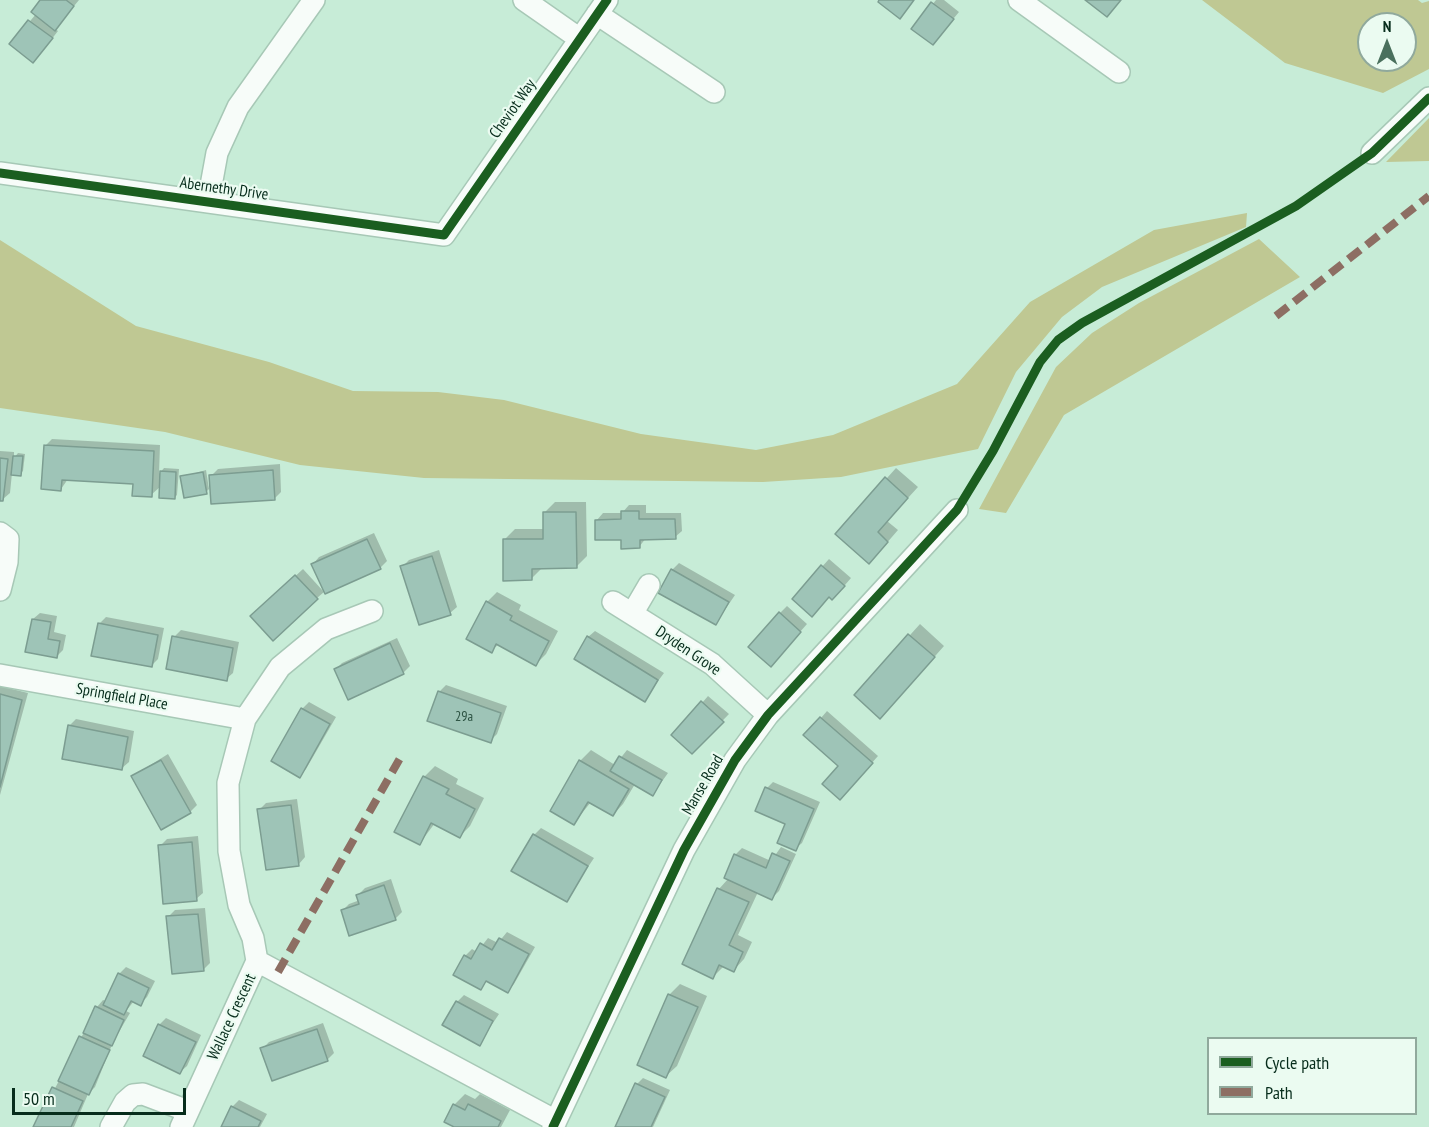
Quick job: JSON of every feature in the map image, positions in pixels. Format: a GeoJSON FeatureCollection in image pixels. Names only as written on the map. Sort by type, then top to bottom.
{"type":"FeatureCollection","features":[{"type":"Feature","properties":{"kind":"street"},"geometry":{"type":"LineString","coordinates":[[208,202],[217,153],[238,107],[314,0]]}},
{"type":"Feature","properties":{"kind":"street"},"geometry":{"type":"LineString","coordinates":[[524,0],[580,39]]}},
{"type":"Feature","properties":{"kind":"street"},"geometry":{"type":"LineString","coordinates":[[1019,0],[1119,72]]}},
{"type":"Feature","properties":{"kind":"street"},"geometry":{"type":"LineString","coordinates":[[602,7],[714,92]]}},
{"type":"Feature","properties":{"kind":"street","name":"Cheviot Way"},"geometry":{"type":"LineString","coordinates":[[444,235],[602,7]]}},
{"type":"Feature","properties":{"kind":"street"},"geometry":{"type":"LineString","coordinates":[[1371,153],[1429,98]]}},
{"type":"Feature","properties":{"kind":"street","name":"Abernethy Drive"},"geometry":{"type":"LineString","coordinates":[[0,173],[444,235]]}},
{"type":"Feature","properties":{"kind":"street","name":"Manse Road"},"geometry":{"type":"LineString","coordinates":[[257,961],[555,1124],[684,850],[735,760],[768,715],[957,510]]}},
{"type":"Feature","properties":{"kind":"street"},"geometry":{"type":"LineString","coordinates":[[0,532],[8,539],[7,562],[0,590]]}},
{"type":"Feature","properties":{"kind":"street"},"geometry":{"type":"LineString","coordinates":[[632,614],[649,585]]}},
{"type":"Feature","properties":{"kind":"street","name":"Dryden Grove"},"geometry":{"type":"LineString","coordinates":[[613,602],[712,664],[768,715]]}},
{"type":"Feature","properties":{"kind":"street","name":"Wallace Crescent"},"geometry":{"type":"LineString","coordinates":[[184,1119],[257,961],[253,938],[239,905],[229,851],[228,783],[245,719],[280,667],[326,630],[372,610]]}},
{"type":"Feature","properties":{"kind":"street","name":"Springfield Place"},"geometry":{"type":"LineString","coordinates":[[0,675],[245,719]]}},
{"type":"Feature","properties":{"kind":"street"},"geometry":{"type":"LineString","coordinates":[[111,1127],[125,1102],[133,1095],[143,1094],[184,1119]]}},
{"type":"Feature","properties":{"kind":"green space"},"geometry":{"type":"Polygon","coordinates":[[[1202,0],[1418,0],[1422,3],[1429,1],[1429,69],[1383,93],[1285,63],[1202,0]]]}},
{"type":"Feature","properties":{"kind":"green space"},"geometry":{"type":"Polygon","coordinates":[[[1429,118],[1429,161],[1386,162],[1429,118]]]}},
{"type":"Feature","properties":{"kind":"green space"},"geometry":{"type":"Polygon","coordinates":[[[1247,213],[1246,227],[1102,287],[1062,317],[1016,372],[978,449],[841,477],[763,482],[424,478],[300,465],[165,432],[0,408],[0,240],[136,326],[269,362],[353,391],[438,392],[504,400],[641,434],[756,450],[833,435],[957,384],[1030,302],[1154,230],[1247,213]]]}},
{"type":"Feature","properties":{"kind":"green space"},"geometry":{"type":"Polygon","coordinates":[[[1259,239],[1300,277],[1064,415],[1006,513],[979,509],[1056,367],[1092,333],[1139,303],[1259,239]]]}},
{"type":"Feature","properties":{"kind":"building"},"geometry":{"type":"Polygon","coordinates":[[[40,0],[66,0],[74,6],[55,31],[31,12],[40,0]]]}},
{"type":"Feature","properties":{"kind":"building"},"geometry":{"type":"Polygon","coordinates":[[[879,0],[914,0],[900,19],[878,2],[879,0]]]}},
{"type":"Feature","properties":{"kind":"building"},"geometry":{"type":"Polygon","coordinates":[[[1085,0],[1121,0],[1107,17],[1085,0]]]}},
{"type":"Feature","properties":{"kind":"building"},"geometry":{"type":"Polygon","coordinates":[[[931,2],[954,19],[933,45],[911,29],[931,2]]]}},
{"type":"Feature","properties":{"kind":"building"},"geometry":{"type":"Polygon","coordinates":[[[28,20],[53,38],[33,63],[9,44],[28,20]]]}},
{"type":"Feature","properties":{"kind":"building"},"geometry":{"type":"Polygon","coordinates":[[[44,445],[154,451],[152,497],[132,496],[133,484],[62,480],[61,491],[41,489],[44,445]]]}},
{"type":"Feature","properties":{"kind":"building"},"geometry":{"type":"Polygon","coordinates":[[[13,456],[23,456],[21,476],[11,475],[13,456]]]}},
{"type":"Feature","properties":{"kind":"building"},"geometry":{"type":"Polygon","coordinates":[[[0,458],[8,459],[3,501],[0,501],[0,458]]]}},
{"type":"Feature","properties":{"kind":"building"},"geometry":{"type":"Polygon","coordinates":[[[273,470],[275,500],[211,504],[209,475],[273,470]]]}},
{"type":"Feature","properties":{"kind":"building"},"geometry":{"type":"Polygon","coordinates":[[[160,471],[176,472],[175,499],[159,498],[160,471]]]}},
{"type":"Feature","properties":{"kind":"building"},"geometry":{"type":"Polygon","coordinates":[[[203,472],[207,494],[184,498],[180,476],[203,472]]]}},
{"type":"Feature","properties":{"kind":"building"},"geometry":{"type":"Polygon","coordinates":[[[885,477],[908,498],[878,532],[888,542],[869,564],[835,534],[885,477]]]}},
{"type":"Feature","properties":{"kind":"building"},"geometry":{"type":"Polygon","coordinates":[[[621,511],[639,511],[639,519],[675,519],[676,539],[640,540],[640,548],[621,549],[621,540],[595,540],[595,520],[621,519],[621,511]]]}},
{"type":"Feature","properties":{"kind":"building"},"geometry":{"type":"Polygon","coordinates":[[[543,512],[576,512],[577,568],[532,569],[532,580],[503,581],[503,539],[543,539],[543,512]]]}},
{"type":"Feature","properties":{"kind":"building"},"geometry":{"type":"Polygon","coordinates":[[[367,539],[381,569],[325,594],[311,564],[367,539]]]}},
{"type":"Feature","properties":{"kind":"building"},"geometry":{"type":"Polygon","coordinates":[[[432,556],[451,615],[419,625],[400,566],[432,556]]]}},
{"type":"Feature","properties":{"kind":"building"},"geometry":{"type":"Polygon","coordinates":[[[821,565],[845,586],[832,600],[829,597],[812,617],[792,599],[821,565]]]}},
{"type":"Feature","properties":{"kind":"building"},"geometry":{"type":"Polygon","coordinates":[[[671,569],[729,602],[716,625],[658,593],[671,569]]]}},
{"type":"Feature","properties":{"kind":"building"},"geometry":{"type":"Polygon","coordinates":[[[295,575],[318,599],[273,641],[250,616],[295,575]]]}},
{"type":"Feature","properties":{"kind":"building"},"geometry":{"type":"Polygon","coordinates":[[[486,601],[512,616],[510,620],[549,641],[536,666],[496,644],[492,653],[466,639],[486,601]]]}},
{"type":"Feature","properties":{"kind":"building"},"geometry":{"type":"Polygon","coordinates":[[[779,612],[801,632],[771,667],[748,647],[779,612]]]}},
{"type":"Feature","properties":{"kind":"building"},"geometry":{"type":"Polygon","coordinates":[[[32,619],[51,622],[48,639],[60,641],[57,658],[25,652],[32,619]]]}},
{"type":"Feature","properties":{"kind":"building"},"geometry":{"type":"Polygon","coordinates":[[[98,623],[158,635],[152,667],[91,656],[98,623]]]}},
{"type":"Feature","properties":{"kind":"building"},"geometry":{"type":"Polygon","coordinates":[[[908,634],[935,657],[880,719],[854,695],[908,634]]]}},
{"type":"Feature","properties":{"kind":"building"},"geometry":{"type":"Polygon","coordinates":[[[172,636],[233,648],[227,681],[166,669],[172,636]]]}},
{"type":"Feature","properties":{"kind":"building"},"geometry":{"type":"Polygon","coordinates":[[[587,636],[658,680],[645,702],[574,659],[587,636]]]}},
{"type":"Feature","properties":{"kind":"building"},"geometry":{"type":"Polygon","coordinates":[[[390,643],[404,674],[348,700],[334,669],[390,643]]]}},
{"type":"Feature","properties":{"kind":"building"},"geometry":{"type":"Polygon","coordinates":[[[438,691],[501,713],[491,743],[427,721],[438,691]]]}},
{"type":"Feature","properties":{"kind":"building"},"geometry":{"type":"Polygon","coordinates":[[[0,694],[22,700],[0,787],[0,694]]]}},
{"type":"Feature","properties":{"kind":"building"},"geometry":{"type":"Polygon","coordinates":[[[701,701],[724,722],[692,754],[671,735],[701,701]]]}},
{"type":"Feature","properties":{"kind":"building"},"geometry":{"type":"Polygon","coordinates":[[[301,708],[330,724],[300,778],[271,761],[301,708]]]}},
{"type":"Feature","properties":{"kind":"building"},"geometry":{"type":"Polygon","coordinates":[[[820,717],[873,763],[840,800],[822,784],[838,766],[803,735],[820,717]]]}},
{"type":"Feature","properties":{"kind":"building"},"geometry":{"type":"Polygon","coordinates":[[[68,725],[128,737],[122,770],[62,759],[68,725]]]}},
{"type":"Feature","properties":{"kind":"building"},"geometry":{"type":"Polygon","coordinates":[[[619,756],[662,780],[653,796],[610,771],[619,756]]]}},
{"type":"Feature","properties":{"kind":"building"},"geometry":{"type":"Polygon","coordinates":[[[161,760],[191,813],[161,830],[131,776],[161,760]]]}},
{"type":"Feature","properties":{"kind":"building"},"geometry":{"type":"Polygon","coordinates":[[[579,760],[629,789],[613,816],[588,802],[574,825],[550,811],[579,760]]]}},
{"type":"Feature","properties":{"kind":"building"},"geometry":{"type":"Polygon","coordinates":[[[423,776],[449,789],[446,794],[475,809],[460,838],[431,823],[420,845],[394,832],[423,776]]]}},
{"type":"Feature","properties":{"kind":"building"},"geometry":{"type":"Polygon","coordinates":[[[765,787],[814,809],[796,851],[777,843],[785,824],[755,811],[765,787]]]}},
{"type":"Feature","properties":{"kind":"building"},"geometry":{"type":"Polygon","coordinates":[[[291,805],[299,866],[266,870],[257,809],[291,805]]]}},
{"type":"Feature","properties":{"kind":"building"},"geometry":{"type":"Polygon","coordinates":[[[533,834],[588,866],[567,902],[511,871],[533,834]]]}},
{"type":"Feature","properties":{"kind":"building"},"geometry":{"type":"Polygon","coordinates":[[[192,842],[197,901],[163,904],[158,845],[192,842]]]}},
{"type":"Feature","properties":{"kind":"building"},"geometry":{"type":"Polygon","coordinates":[[[772,853],[790,861],[772,900],[724,878],[734,854],[766,868],[772,853]]]}},
{"type":"Feature","properties":{"kind":"building"},"geometry":{"type":"Polygon","coordinates":[[[384,885],[396,920],[349,936],[341,910],[359,904],[356,895],[384,885]]]}},
{"type":"Feature","properties":{"kind":"building"},"geometry":{"type":"Polygon","coordinates":[[[717,888],[749,902],[729,945],[743,952],[734,972],[719,965],[713,979],[682,964],[717,888]]]}},
{"type":"Feature","properties":{"kind":"building"},"geometry":{"type":"Polygon","coordinates":[[[198,914],[204,971],[172,974],[166,916],[198,914]]]}},
{"type":"Feature","properties":{"kind":"building"},"geometry":{"type":"Polygon","coordinates":[[[499,938],[529,954],[508,993],[486,981],[481,990],[453,975],[464,955],[471,959],[480,943],[492,950],[499,938]]]}},
{"type":"Feature","properties":{"kind":"building"},"geometry":{"type":"Polygon","coordinates":[[[118,973],[149,988],[141,1006],[131,1001],[124,1015],[103,1005],[118,973]]]}},
{"type":"Feature","properties":{"kind":"building"},"geometry":{"type":"Polygon","coordinates":[[[668,994],[698,1007],[666,1078],[637,1065],[668,994]]]}},
{"type":"Feature","properties":{"kind":"building"},"geometry":{"type":"Polygon","coordinates":[[[456,1001],[493,1021],[480,1046],[442,1025],[456,1001]]]}},
{"type":"Feature","properties":{"kind":"building"},"geometry":{"type":"Polygon","coordinates":[[[95,1006],[124,1020],[112,1046],[83,1033],[95,1006]]]}},
{"type":"Feature","properties":{"kind":"building"},"geometry":{"type":"Polygon","coordinates":[[[158,1024],[196,1042],[180,1074],[143,1056],[158,1024]]]}},
{"type":"Feature","properties":{"kind":"building"},"geometry":{"type":"Polygon","coordinates":[[[317,1029],[328,1061],[272,1081],[260,1048],[317,1029]]]}},
{"type":"Feature","properties":{"kind":"building"},"geometry":{"type":"Polygon","coordinates":[[[79,1036],[110,1050],[89,1095],[58,1081],[79,1036]]]}},
{"type":"Feature","properties":{"kind":"building"},"geometry":{"type":"Polygon","coordinates":[[[635,1083],[665,1097],[651,1127],[615,1127],[635,1083]]]}},
{"type":"Feature","properties":{"kind":"building"},"geometry":{"type":"Polygon","coordinates":[[[52,1087],[83,1101],[71,1127],[33,1127],[52,1087]]]}},
{"type":"Feature","properties":{"kind":"building"},"geometry":{"type":"Polygon","coordinates":[[[453,1104],[465,1110],[468,1104],[501,1121],[498,1127],[454,1127],[444,1122],[453,1104]]]}},
{"type":"Feature","properties":{"kind":"building"},"geometry":{"type":"Polygon","coordinates":[[[231,1106],[261,1121],[258,1127],[221,1127],[231,1106]]]}},
{"type":"Feature","properties":{"kind":"marked path"},"geometry":{"type":"LineString","coordinates":[[1276,316],[1429,196]]}},
{"type":"Feature","properties":{"kind":"marked path"},"geometry":{"type":"LineString","coordinates":[[278,972],[403,753]]}},
{"type":"Feature","properties":{"kind":"cycle path"},"geometry":{"type":"LineString","coordinates":[[0,173],[444,235],[607,0]]}},
{"type":"Feature","properties":{"kind":"cycle path"},"geometry":{"type":"LineString","coordinates":[[553,1127],[684,850],[735,760],[768,715],[957,510],[993,451],[1040,362],[1058,340],[1082,323],[1296,206],[1372,153],[1429,98]]}}]}
